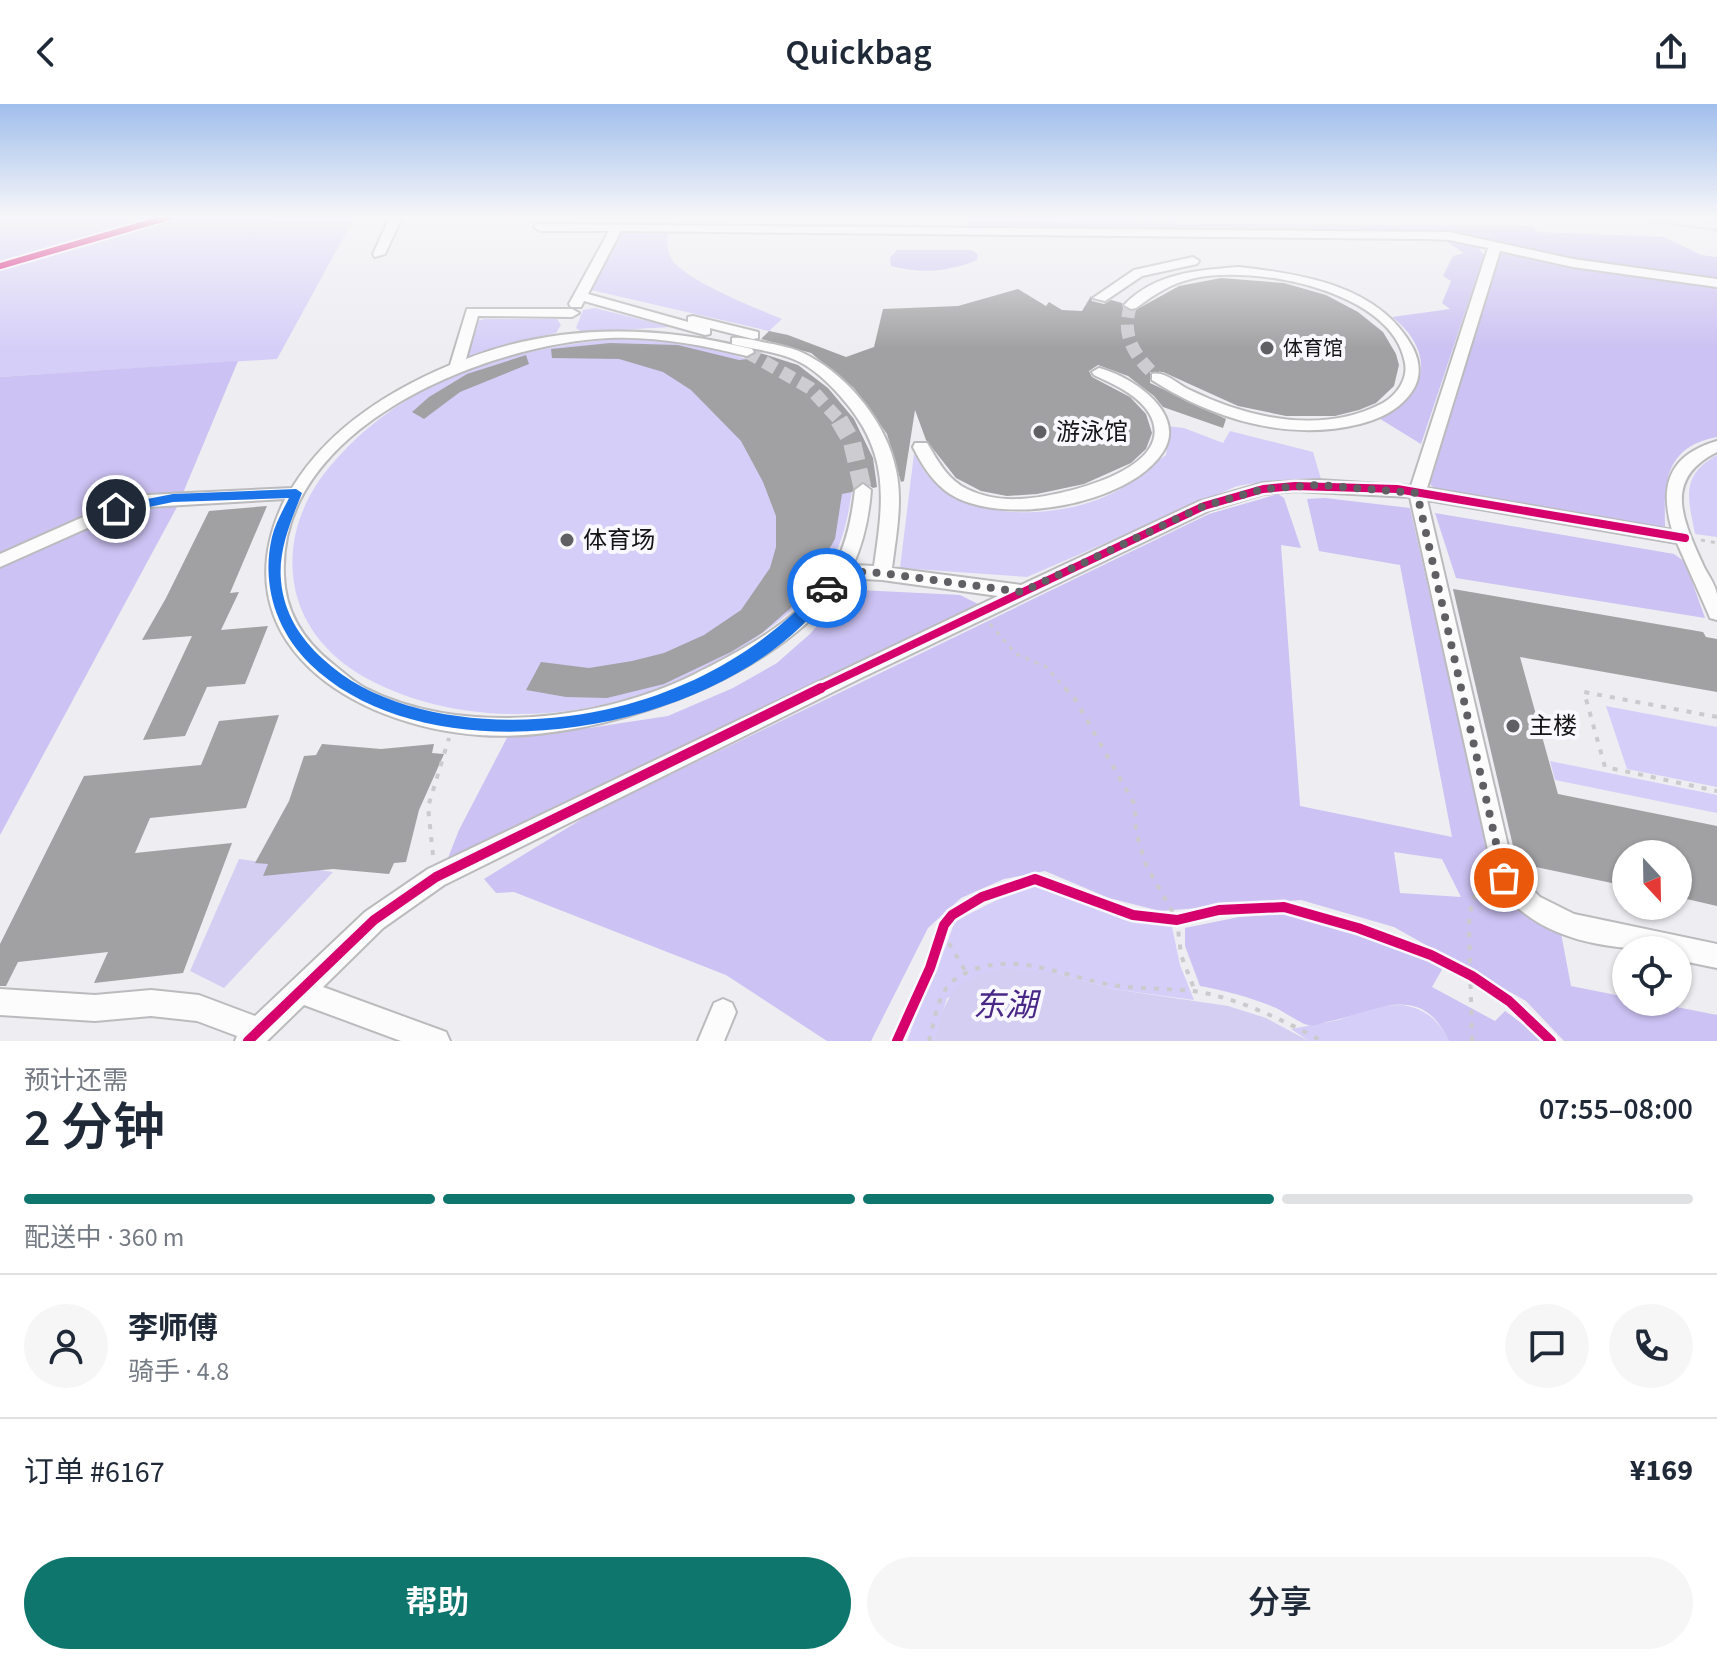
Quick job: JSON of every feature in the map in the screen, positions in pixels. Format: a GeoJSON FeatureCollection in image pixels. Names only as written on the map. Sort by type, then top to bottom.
{"type":"FeatureCollection","features":[{"type":"Feature","properties":{"kind":"street"},"geometry":{"type":"LineString","coordinates":[[567,337],[572,313],[599,261]]}},
{"type":"Feature","properties":{"kind":"street"},"geometry":{"type":"LineString","coordinates":[[1100,298],[1138,273],[1196,261]]}},
{"type":"Feature","properties":{"kind":"street"},"geometry":{"type":"LineString","coordinates":[[1161,381],[1194,399],[1234,414],[1263,421],[1307,424],[1344,422],[1377,413],[1397,400],[1409,385],[1413,369],[1404,342],[1390,325],[1362,304],[1327,288],[1284,275],[1253,270],[1210,270],[1161,281],[1126,304],[1142,280],[1197,261]]}},
{"type":"Feature","properties":{"kind":"street"},"geometry":{"type":"LineString","coordinates":[[1200,261],[1210,270]]}},
{"type":"Feature","properties":{"kind":"street"},"geometry":{"type":"LineString","coordinates":[[1490,261],[1417,493],[1504,878],[1532,905],[1571,925],[1717,956]]}},
{"type":"Feature","properties":{"kind":"street"},"geometry":{"type":"LineString","coordinates":[[1566,261],[1717,283]]}},
{"type":"Feature","properties":{"kind":"street"},"geometry":{"type":"LineString","coordinates":[[580,296],[800,357],[842,385],[873,432],[888,465],[889,493],[882,573]]}},
{"type":"Feature","properties":{"kind":"street"},"geometry":{"type":"LineString","coordinates":[[457,367],[472,312],[572,313]]}},
{"type":"Feature","properties":{"kind":"street"},"geometry":{"type":"LineString","coordinates":[[747,352],[674,335],[621,333],[567,337],[505,351],[457,367],[408,390],[364,420],[326,454],[296,493],[279,536],[274,580],[286,624],[299,644],[337,681],[391,708],[453,723],[496,726],[556,724],[616,714],[673,696],[726,672],[771,643],[807,611],[841,571],[857,530],[863,490]]}},
{"type":"Feature","properties":{"kind":"street"},"geometry":{"type":"LineString","coordinates":[[921,447],[942,479],[962,494],[990,503],[1044,503],[1101,488],[1135,469],[1159,446],[1162,433],[1154,407],[1137,392],[1099,372]]}},
{"type":"Feature","properties":{"kind":"street"},"geometry":{"type":"LineString","coordinates":[[1717,446],[1697,455],[1686,466],[1674,488],[1676,513],[1717,613]]}},
{"type":"Feature","properties":{"kind":"street"},"geometry":{"type":"LineString","coordinates":[[0,1002],[95,1008],[151,1003],[199,1008],[253,1035],[374,920],[436,877],[854,672],[1204,506],[1263,489],[1318,485],[1417,493],[1685,538]]}},
{"type":"Feature","properties":{"kind":"street"},"geometry":{"type":"LineString","coordinates":[[0,561],[116,509],[148,501],[296,493]]}},
{"type":"Feature","properties":{"kind":"street"},"geometry":{"type":"LineString","coordinates":[[841,571],[882,573],[1022,592]]}},
{"type":"Feature","properties":{"kind":"street"},"geometry":{"type":"LineString","coordinates":[[300,991],[437,1041]]}},
{"type":"Feature","properties":{"kind":"street"},"geometry":{"type":"LineString","coordinates":[[711,1041],[723,1012]]}},
{"type":"Feature","properties":{"kind":"path"},"geometry":{"type":"LineString","coordinates":[[981,613],[1016,654],[1045,666],[1075,699],[1135,805],[1136,832],[1146,865],[1177,920],[1181,955],[1195,991]]}},
{"type":"Feature","properties":{"kind":"path"},"geometry":{"type":"LineString","coordinates":[[1717,717],[1584,692],[1605,767],[1717,791]]}},
{"type":"Feature","properties":{"kind":"path"},"geometry":{"type":"LineString","coordinates":[[436,877],[428,807],[453,723]]}},
{"type":"Feature","properties":{"kind":"path"},"geometry":{"type":"LineString","coordinates":[[1472,1041],[1469,923],[1472,900],[1487,880],[1504,878]]}},
{"type":"Feature","properties":{"kind":"path"},"geometry":{"type":"LineString","coordinates":[[1162,918],[1177,920],[1191,917]]}},
{"type":"Feature","properties":{"kind":"path"},"geometry":{"type":"LineString","coordinates":[[943,929],[966,972]]}},
{"type":"Feature","properties":{"kind":"path"},"geometry":{"type":"LineString","coordinates":[[938,944],[943,929]]}},
{"type":"Feature","properties":{"kind":"path"},"geometry":{"type":"LineString","coordinates":[[929,1041],[942,996],[951,981],[984,965],[1006,962],[1057,970],[1112,985],[1195,991],[1278,1017],[1322,1041]]}},
{"type":"Feature","properties":{"kind":"path"},"geometry":{"type":"LineString","coordinates":[[1458,969],[1484,984]]}},
{"type":"Feature","properties":{"kind":"shaded area"},"geometry":{"type":"Polygon","coordinates":[[[0,261],[331,261],[277,359],[0,377],[0,261]]]}},
{"type":"Feature","properties":{"kind":"shaded area"},"geometry":{"type":"Polygon","coordinates":[[[603,261],[673,261],[690,275],[722,293],[782,319],[769,331],[591,290],[603,261]]]}},
{"type":"Feature","properties":{"kind":"shaded area"},"geometry":{"type":"Polygon","coordinates":[[[890,261],[975,261],[935,270],[891,266],[890,261]]]}},
{"type":"Feature","properties":{"kind":"shaded area"},"geometry":{"type":"Polygon","coordinates":[[[1451,261],[1482,261],[1421,444],[1377,417],[1407,398],[1420,374],[1421,363],[1415,343],[1392,317],[1450,309],[1442,303],[1451,281],[1443,276],[1451,261]]]}},
{"type":"Feature","properties":{"kind":"shaded area"},"geometry":{"type":"Polygon","coordinates":[[[1497,261],[1547,261],[1717,287],[1717,437],[1686,449],[1677,458],[1667,482],[1665,527],[1437,491],[1430,484],[1497,261]]]}},
{"type":"Feature","properties":{"kind":"shaded area"},"geometry":{"type":"Polygon","coordinates":[[[1583,261],[1717,261],[1717,279],[1583,261]]]}},
{"type":"Feature","properties":{"kind":"shaded area"},"geometry":{"type":"Polygon","coordinates":[[[595,308],[671,327],[582,332],[576,328],[583,310],[595,308]]]}},
{"type":"Feature","properties":{"kind":"shaded area"},"geometry":{"type":"Polygon","coordinates":[[[557,319],[561,325],[556,333],[506,344],[460,361],[476,321],[557,319]]]}},
{"type":"Feature","properties":{"kind":"shaded area","name":"体育场"},"geometry":{"type":"Polygon","coordinates":[[[616,339],[666,340],[714,348],[758,363],[853,483],[848,516],[838,548],[815,587],[764,632],[721,660],[674,683],[623,700],[570,710],[517,714],[464,710],[413,698],[366,678],[338,659],[316,635],[300,607],[292,560],[301,516],[314,489],[332,464],[360,435],[391,410],[460,373],[536,351],[616,339]]]}},
{"type":"Feature","properties":{"kind":"shaded area"},"geometry":{"type":"Polygon","coordinates":[[[238,361],[178,505],[0,835],[0,377],[238,361]]]}},
{"type":"Feature","properties":{"kind":"shaded area"},"geometry":{"type":"Polygon","coordinates":[[[1166,426],[1184,428],[1223,443],[1230,431],[1313,452],[1321,479],[1276,480],[1237,486],[1027,577],[900,568],[914,454],[932,480],[950,494],[973,504],[997,510],[1050,511],[1100,499],[1132,481],[1166,455],[1166,426]]]}},
{"type":"Feature","properties":{"kind":"shaded area"},"geometry":{"type":"Polygon","coordinates":[[[1717,455],[1717,537],[1695,534],[1689,498],[1692,479],[1705,463],[1717,455]]]}},
{"type":"Feature","properties":{"kind":"shaded area"},"geometry":{"type":"Polygon","coordinates":[[[1278,494],[1284,498],[1301,548],[1281,545],[1300,806],[1452,837],[1400,565],[1319,551],[1307,499],[1325,498],[1410,508],[1491,865],[1508,889],[1560,928],[1571,986],[1612,994],[1612,1016],[1692,1016],[1692,1010],[1717,1015],[1717,1041],[1564,1041],[1526,1001],[1394,927],[1301,900],[1160,911],[1109,898],[1045,871],[1004,879],[961,898],[928,928],[871,1041],[827,1041],[726,975],[514,892],[496,893],[484,879],[595,811],[1209,514],[1278,494]],[[1394,852],[1400,893],[1461,897],[1442,859],[1394,852]]]}},
{"type":"Feature","properties":{"kind":"shaded area"},"geometry":{"type":"Polygon","coordinates":[[[1435,513],[1674,554],[1685,562],[1705,618],[1456,578],[1435,513]]]}},
{"type":"Feature","properties":{"kind":"shaded area"},"geometry":{"type":"Polygon","coordinates":[[[859,590],[960,595],[982,606],[446,863],[459,830],[511,730],[589,728],[668,716],[733,688],[777,663],[811,633],[842,595],[859,590]]]}},
{"type":"Feature","properties":{"kind":"shaded area"},"geometry":{"type":"Polygon","coordinates":[[[1606,706],[1717,727],[1717,787],[1627,769],[1606,706]]]}},
{"type":"Feature","properties":{"kind":"shaded area"},"geometry":{"type":"Polygon","coordinates":[[[1550,761],[1717,795],[1717,813],[1555,780],[1550,761]]]}},
{"type":"Feature","properties":{"kind":"shaded area"},"geometry":{"type":"Polygon","coordinates":[[[1045,886],[1124,920],[1172,927],[1180,965],[1194,1000],[1113,989],[1055,973],[947,998],[934,1041],[907,1041],[955,921],[1023,887],[1045,886]]]}},
{"type":"Feature","properties":{"kind":"shaded area"},"geometry":{"type":"Polygon","coordinates":[[[1285,914],[1342,928],[1444,966],[1432,987],[1495,1021],[1505,1011],[1541,1041],[1449,1041],[1437,1022],[1424,1010],[1409,1005],[1377,1008],[1310,1025],[1257,1001],[1200,986],[1185,946],[1185,928],[1239,917],[1285,914]]]}},
{"type":"Feature","properties":{"kind":"shaded area"},"geometry":{"type":"Polygon","coordinates":[[[1403,1005],[1418,1009],[1430,1017],[1441,1027],[1449,1041],[1309,1041],[1291,1029],[1339,1020],[1376,1006],[1403,1005]]]}},
{"type":"Feature","properties":{"kind":"water"},"geometry":{"type":"Polygon","coordinates":[[[239,859],[333,872],[224,988],[190,971],[239,859]]]}},
{"type":"Feature","properties":{"kind":"water","name":"东湖"},"geometry":{"type":"Polygon","coordinates":[[[1004,968],[1055,973],[1113,989],[1228,1006],[1266,1018],[1309,1041],[934,1041],[943,1011],[955,991],[974,977],[1004,968]]]}},
{"type":"Feature","properties":{"kind":"building"},"geometry":{"type":"Polygon","coordinates":[[[1221,278],[1284,283],[1326,295],[1358,312],[1383,332],[1396,354],[1399,365],[1394,386],[1376,403],[1359,410],[1335,416],[1286,416],[1238,406],[1163,372],[1150,372],[1150,383],[1226,419],[1223,428],[1163,407],[1128,376],[1098,365],[1089,371],[1092,377],[1130,397],[1146,414],[1152,433],[1146,449],[1131,463],[1084,484],[1037,494],[1007,496],[981,491],[956,478],[926,440],[915,410],[904,481],[901,482],[887,434],[854,388],[811,353],[761,339],[769,331],[788,335],[846,357],[874,347],[883,309],[958,306],[1018,289],[1046,306],[1049,302],[1062,310],[1082,311],[1091,296],[1092,301],[1104,304],[1111,300],[1122,303],[1123,308],[1132,312],[1179,286],[1221,278]]]}},
{"type":"Feature","properties":{"kind":"building"},"geometry":{"type":"Polygon","coordinates":[[[610,343],[678,345],[739,360],[748,359],[757,352],[798,365],[828,388],[854,419],[873,458],[877,487],[873,488],[863,481],[852,492],[842,494],[835,539],[801,599],[762,633],[731,652],[664,684],[607,698],[566,697],[526,690],[541,662],[589,668],[632,661],[664,653],[704,635],[741,610],[770,568],[776,547],[776,516],[763,482],[741,441],[691,390],[663,372],[619,359],[552,358],[551,349],[610,343]]]}},
{"type":"Feature","properties":{"kind":"building"},"geometry":{"type":"Polygon","coordinates":[[[526,355],[529,364],[460,392],[424,419],[412,412],[429,397],[467,374],[526,355]]]}},
{"type":"Feature","properties":{"kind":"building"},"geometry":{"type":"Polygon","coordinates":[[[267,506],[230,593],[239,592],[221,630],[268,626],[245,684],[207,687],[185,736],[143,740],[192,636],[142,640],[209,511],[267,506]]]}},
{"type":"Feature","properties":{"kind":"building","name":"主楼"},"geometry":{"type":"Polygon","coordinates":[[[1453,589],[1703,632],[1706,637],[1717,639],[1717,692],[1520,657],[1558,794],[1717,826],[1717,906],[1692,900],[1692,840],[1612,840],[1612,883],[1517,863],[1453,589]]]}},
{"type":"Feature","properties":{"kind":"building"},"geometry":{"type":"Polygon","coordinates":[[[279,715],[246,808],[150,818],[135,853],[232,843],[183,973],[94,983],[108,952],[18,962],[6,986],[0,986],[0,944],[84,776],[201,765],[219,721],[279,715]]]}},
{"type":"Feature","properties":{"kind":"building"},"geometry":{"type":"Polygon","coordinates":[[[322,744],[381,749],[434,744],[432,753],[444,754],[419,810],[406,862],[394,863],[389,874],[333,869],[263,876],[268,864],[255,863],[289,801],[304,756],[316,755],[322,744]]]}},
{"type":"Feature","properties":{"kind":"tunnel"},"geometry":{"type":"LineString","coordinates":[[1131,305],[1127,326],[1132,345],[1142,362],[1157,377]]}},
{"type":"Feature","properties":{"kind":"tunnel"},"geometry":{"type":"LineString","coordinates":[[747,352],[810,388],[841,422]]}},
{"type":"Feature","properties":{"kind":"tunnel"},"geometry":{"type":"LineString","coordinates":[[839,420],[852,442],[863,490]]}},
{"type":"Feature","properties":{"kind":"cycle path"},"geometry":{"type":"LineString","coordinates":[[0,266],[18,261]]}},
{"type":"Feature","properties":{"kind":"cycle path"},"geometry":{"type":"LineString","coordinates":[[248,1041],[374,920],[436,877],[854,672],[1204,506],[1263,489],[1295,486],[1397,489],[1685,538]]}},
{"type":"Feature","properties":{"kind":"cycle path"},"geometry":{"type":"LineString","coordinates":[[897,1041],[930,968],[944,925],[952,915],[982,897],[1035,879],[1133,915],[1177,920],[1219,910],[1284,907],[1358,928],[1431,955],[1472,976],[1509,1001],[1551,1041]]}},
{"type":"Feature","properties":{"kind":"way so far"},"geometry":{"type":"LineString","coordinates":[[827,588],[841,571],[882,573],[1022,592],[1204,506],[1263,489],[1318,485],[1417,493],[1504,878]]}},
{"type":"Feature","properties":{"kind":"place","name":"体育馆"},"geometry":{"type":"Point","coordinates":[1267,348]}},
{"type":"Feature","properties":{"kind":"place","name":"游泳馆"},"geometry":{"type":"Point","coordinates":[1040,432]}},
{"type":"Feature","properties":{"kind":"place","name":"体育场"},"geometry":{"type":"Point","coordinates":[567,540]}},
{"type":"Feature","properties":{"kind":"place","name":"主楼"},"geometry":{"type":"Point","coordinates":[1513,726]}},
{"type":"Feature","properties":{"kind":"route"},"geometry":{"type":"LineString","coordinates":[[116,509],[173,498],[296,493],[279,536],[274,558],[274,580],[286,624],[299,644],[337,681],[362,696],[424,718],[459,724],[556,724],[616,714],[673,696],[726,672],[771,643],[827,588]]}}]}
